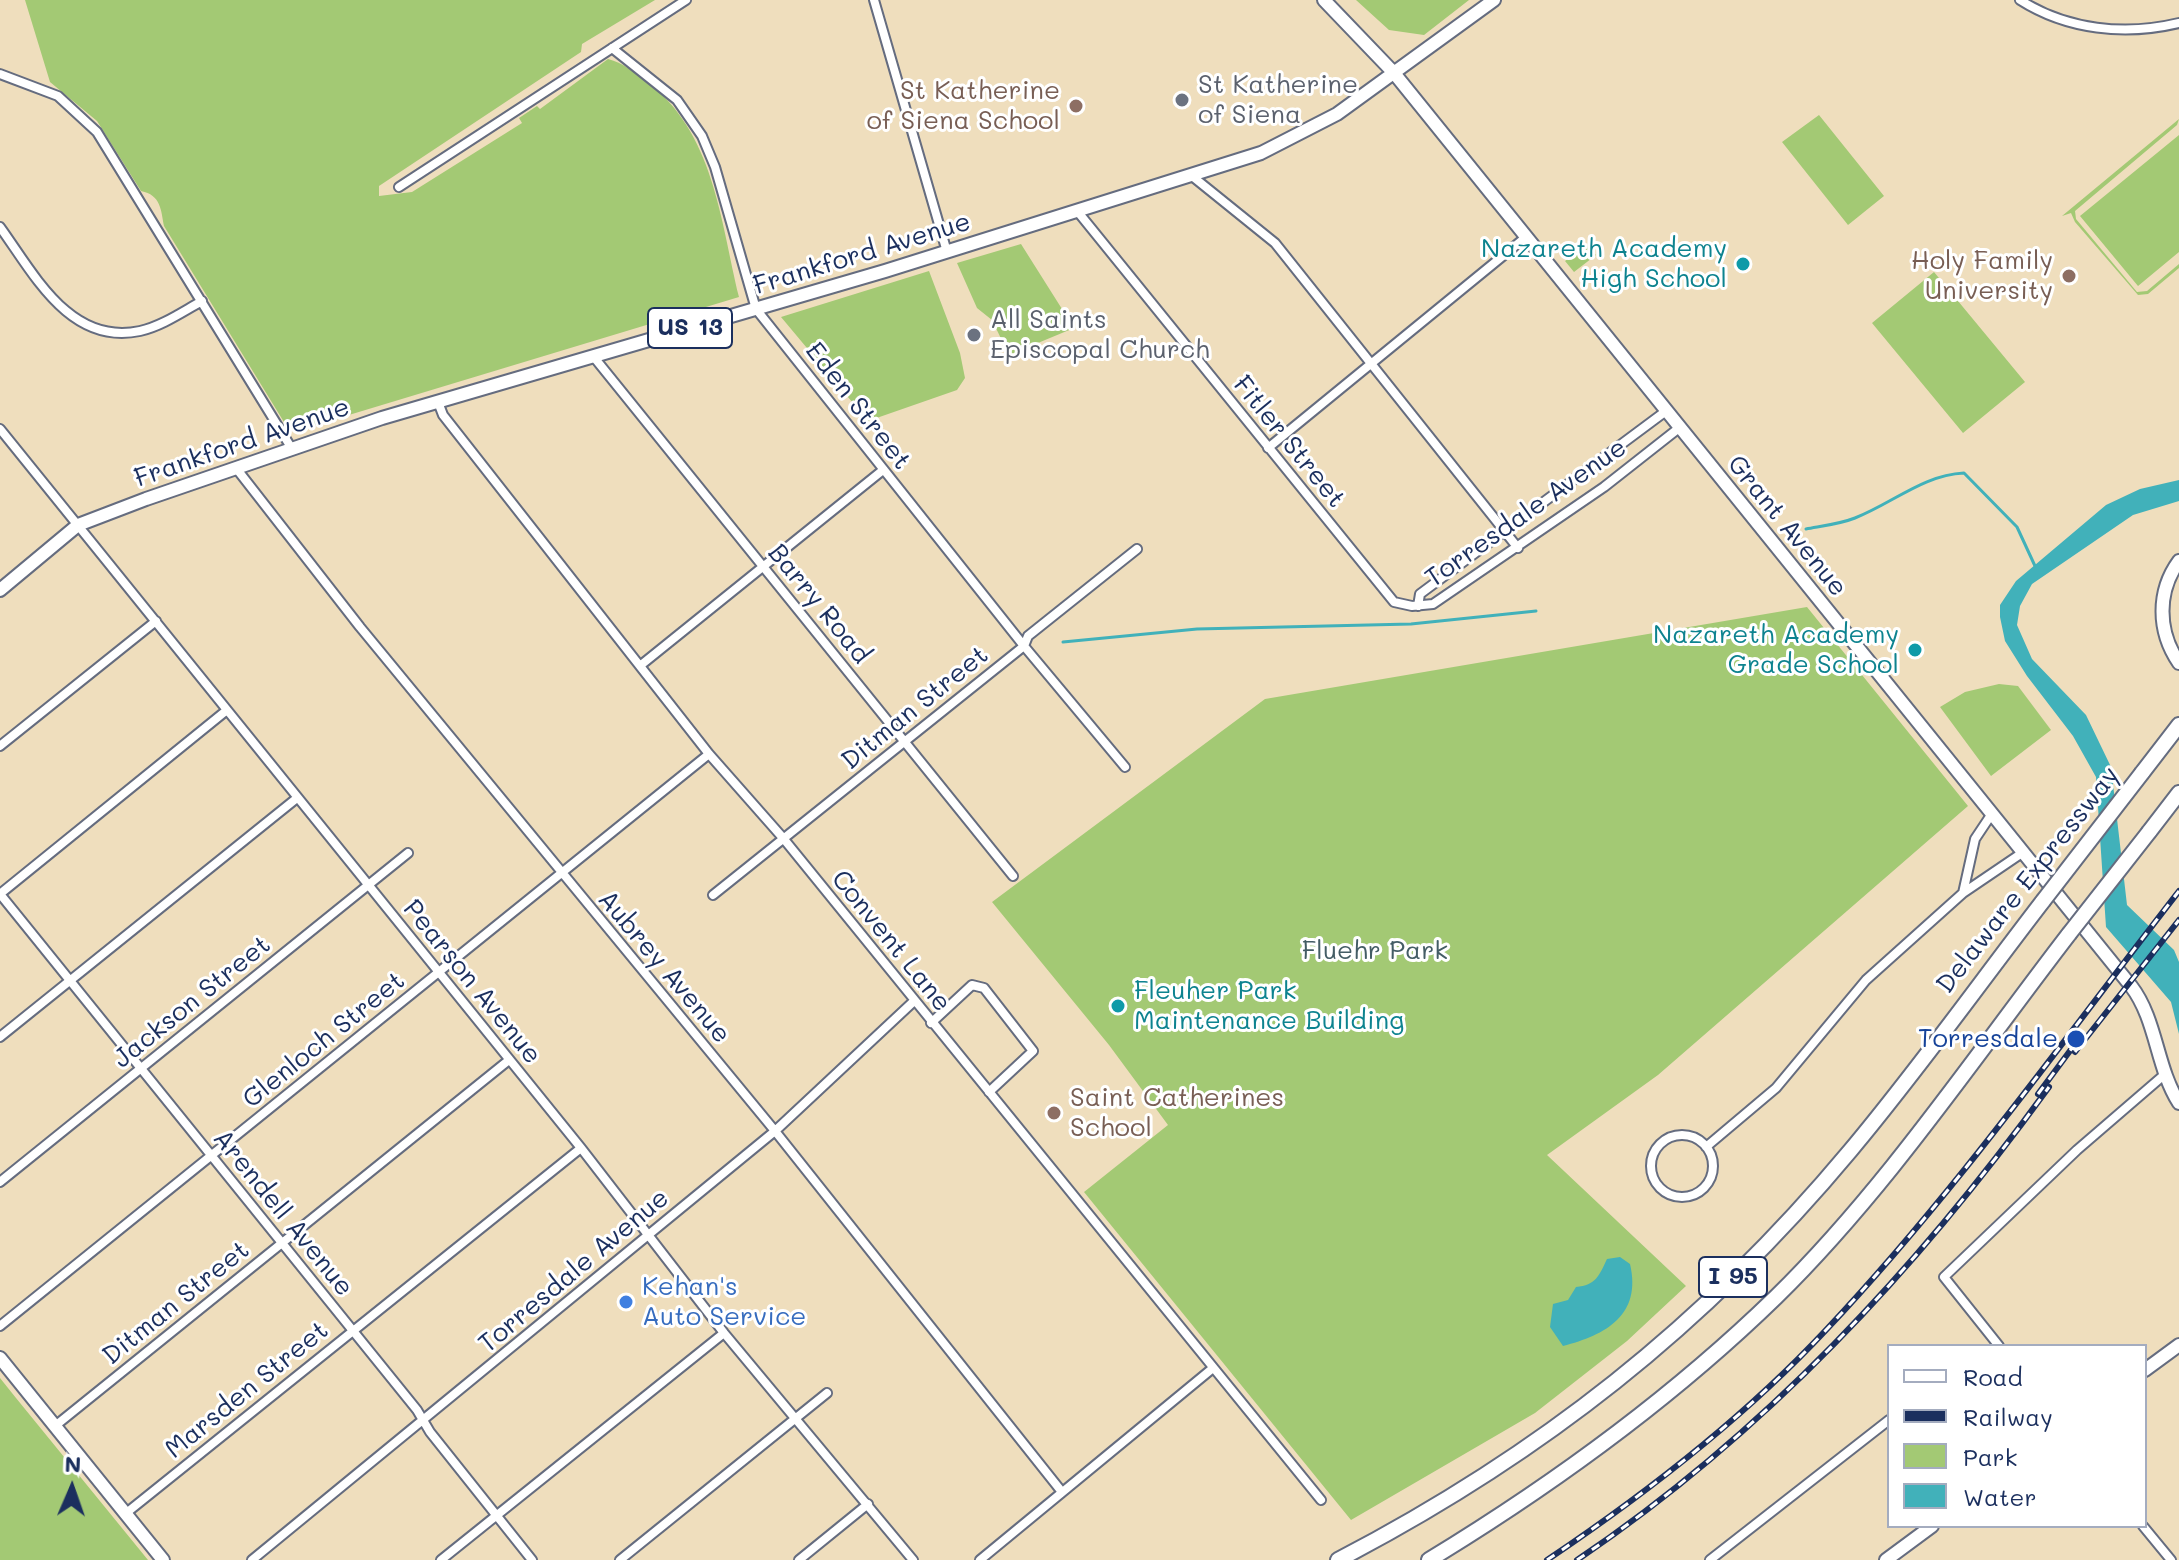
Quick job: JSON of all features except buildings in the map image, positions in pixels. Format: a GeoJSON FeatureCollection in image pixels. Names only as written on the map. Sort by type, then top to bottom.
{"type":"FeatureCollection","features":[{"type":"Feature","properties":{"kind":"highway","name":"Delaware Expressway"},"geometry":{"type":"LineString","coordinates":[[1338,1560],[1432,1511],[1562,1426],[1708,1302],[1788,1222],[1852,1149],[2179,725]]}},
{"type":"Feature","properties":{"kind":"highway","name":"I 95"},"geometry":{"type":"LineString","coordinates":[[1429,1560],[1587,1458],[1637,1421],[1777,1295],[1873,1187],[2179,793]]}},
{"type":"Feature","properties":{"kind":"main road","name":"Grant Avenue"},"geometry":{"type":"LineString","coordinates":[[1324,0],[1363,37],[1394,73],[2136,992],[2164,1075],[2179,1103]]}},
{"type":"Feature","properties":{"kind":"main road","name":"Frankford Avenue"},"geometry":{"type":"LineString","coordinates":[[0,590],[78,525],[236,468],[438,402],[1078,212],[1192,176],[1298,137],[1394,73],[1494,0]]}},
{"type":"Feature","properties":{"kind":"main road"},"geometry":{"type":"LineString","coordinates":[[2179,561],[2167,582],[2162,606],[2166,637],[2179,663]]}},
{"type":"Feature","properties":{"kind":"main road"},"geometry":{"type":"LineString","coordinates":[[2147,1369],[2179,1345]]}},
{"type":"Feature","properties":{"kind":"main road"},"geometry":{"type":"LineString","coordinates":[[0,1358],[163,1560]]}},
{"type":"Feature","properties":{"kind":"main road"},"geometry":{"type":"LineString","coordinates":[[1886,1560],[1929,1528]]}},
{"type":"Feature","properties":{"kind":"street"},"geometry":{"type":"LineString","coordinates":[[399,187],[686,0]]}},
{"type":"Feature","properties":{"kind":"street"},"geometry":{"type":"LineString","coordinates":[[874,0],[947,252]]}},
{"type":"Feature","properties":{"kind":"street"},"geometry":{"type":"LineString","coordinates":[[2020,0],[2041,13],[2081,25],[2115,30],[2156,28],[2179,23]]}},
{"type":"Feature","properties":{"kind":"street","name":"Eden Street"},"geometry":{"type":"LineString","coordinates":[[612,48],[677,100],[702,136],[715,167],[756,309],[1024,646],[1125,767]]}},
{"type":"Feature","properties":{"kind":"street"},"geometry":{"type":"LineString","coordinates":[[0,74],[58,96],[92,126],[292,449]]}},
{"type":"Feature","properties":{"kind":"street"},"geometry":{"type":"LineString","coordinates":[[1192,176],[1272,240],[1518,548]]}},
{"type":"Feature","properties":{"kind":"street","name":"Fitler Street"},"geometry":{"type":"LineString","coordinates":[[1078,212],[1387,596],[1394,602],[1418,606]]}},
{"type":"Feature","properties":{"kind":"street"},"geometry":{"type":"LineString","coordinates":[[0,227],[55,302],[90,327],[123,333],[140,331],[202,301]]}},
{"type":"Feature","properties":{"kind":"street"},"geometry":{"type":"LineString","coordinates":[[1268,448],[1526,237]]}},
{"type":"Feature","properties":{"kind":"street","name":"Barry Road"},"geometry":{"type":"LineString","coordinates":[[593,356],[1013,876]]}},
{"type":"Feature","properties":{"kind":"street","name":"Convent Lane"},"geometry":{"type":"LineString","coordinates":[[438,402],[443,415],[709,754],[783,838],[913,1002],[1321,1500]]}},
{"type":"Feature","properties":{"kind":"street","name":"Torresdale Avenue"},"geometry":{"type":"LineString","coordinates":[[1666,411],[1420,594],[1418,606],[1433,604],[1518,548],[1604,487],[1679,428]]}},
{"type":"Feature","properties":{"kind":"street","name":"Pearson Avenue"},"geometry":{"type":"LineString","coordinates":[[0,431],[581,1148],[724,1333],[913,1560]]}},
{"type":"Feature","properties":{"kind":"street","name":"Aubrey Avenue"},"geometry":{"type":"LineString","coordinates":[[236,468],[561,874],[775,1131],[1062,1492]]}},
{"type":"Feature","properties":{"kind":"street"},"geometry":{"type":"LineString","coordinates":[[641,665],[883,470]]}},
{"type":"Feature","properties":{"kind":"street","name":"Ditman Street"},"geometry":{"type":"LineString","coordinates":[[713,895],[1024,646],[1028,636],[1137,549]]}},
{"type":"Feature","properties":{"kind":"street"},"geometry":{"type":"LineString","coordinates":[[0,746],[156,621]]}},
{"type":"Feature","properties":{"kind":"street"},"geometry":{"type":"LineString","coordinates":[[0,894],[227,710]]}},
{"type":"Feature","properties":{"kind":"street","name":"Glenloch Street"},"geometry":{"type":"LineString","coordinates":[[0,1326],[709,754]]}},
{"type":"Feature","properties":{"kind":"street"},"geometry":{"type":"LineString","coordinates":[[0,1037],[297,798]]}},
{"type":"Feature","properties":{"kind":"street"},"geometry":{"type":"LineString","coordinates":[[1963,893],[1975,839],[1991,815]]}},
{"type":"Feature","properties":{"kind":"street","name":"Jackson Street"},"geometry":{"type":"LineString","coordinates":[[0,1182],[408,853]]}},
{"type":"Feature","properties":{"kind":"street"},"geometry":{"type":"LineString","coordinates":[[1706,1147],[1776,1088],[1866,980],[1963,893],[2022,853]]}},
{"type":"Feature","properties":{"kind":"street","name":"Arendell Avenue"},"geometry":{"type":"LineString","coordinates":[[0,894],[353,1331],[532,1560]]}},
{"type":"Feature","properties":{"kind":"street"},"geometry":{"type":"LineString","coordinates":[[931,1023],[972,985],[984,988],[1033,1051],[989,1092]]}},
{"type":"Feature","properties":{"kind":"street","name":"Torresdale Avenue"},"geometry":{"type":"LineString","coordinates":[[252,1560],[775,1131],[913,1002]]}},
{"type":"Feature","properties":{"kind":"street","name":"Ditman Street"},"geometry":{"type":"LineString","coordinates":[[55,1426],[509,1060]]}},
{"type":"Feature","properties":{"kind":"street"},"geometry":{"type":"LineString","coordinates":[[1997,1344],[1944,1277],[2077,1150],[2164,1075]]}},
{"type":"Feature","properties":{"kind":"street"},"geometry":{"type":"LineString","coordinates":[[1690,1136],[1706,1147],[1713,1171],[1699,1193],[1680,1198],[1657,1186],[1651,1161],[1656,1149],[1665,1140],[1690,1136]]}},
{"type":"Feature","properties":{"kind":"street","name":"Marsden Street"},"geometry":{"type":"LineString","coordinates":[[125,1514],[581,1148]]}},
{"type":"Feature","properties":{"kind":"street"},"geometry":{"type":"LineString","coordinates":[[441,1560],[724,1333]]}},
{"type":"Feature","properties":{"kind":"street"},"geometry":{"type":"LineString","coordinates":[[980,1560],[1213,1368]]}},
{"type":"Feature","properties":{"kind":"street"},"geometry":{"type":"LineString","coordinates":[[620,1560],[827,1393]]}},
{"type":"Feature","properties":{"kind":"street"},"geometry":{"type":"LineString","coordinates":[[1710,1560],[1887,1422]]}},
{"type":"Feature","properties":{"kind":"street"},"geometry":{"type":"LineString","coordinates":[[799,1560],[868,1504]]}},
{"type":"Feature","properties":{"kind":"street"},"geometry":{"type":"LineString","coordinates":[[2145,1528],[2171,1560]]}},
{"type":"Feature","properties":{"kind":"green space"},"geometry":{"type":"Polygon","coordinates":[[[25,0],[655,0],[582,44],[581,52],[379,186],[379,196],[412,192],[522,123],[519,118],[537,106],[540,109],[608,59],[646,81],[669,102],[687,125],[711,179],[739,297],[296,431],[287,427],[164,226],[156,200],[141,191],[97,121],[50,82],[25,0]]]}},
{"type":"Feature","properties":{"kind":"green space"},"geometry":{"type":"Polygon","coordinates":[[[1356,0],[1469,0],[1424,35],[1389,30],[1356,0]]]}},
{"type":"Feature","properties":{"kind":"green space"},"geometry":{"type":"Polygon","coordinates":[[[1819,115],[1884,196],[1848,225],[1782,142],[1819,115]]]}},
{"type":"Feature","properties":{"kind":"green space"},"geometry":{"type":"Polygon","coordinates":[[[2179,119],[2177,125],[2075,211],[2076,219],[2137,292],[2147,291],[2179,264],[2179,268],[2148,294],[2138,295],[2075,222],[2071,213],[2062,216],[2179,119]]]}},
{"type":"Feature","properties":{"kind":"green space"},"geometry":{"type":"Polygon","coordinates":[[[2179,135],[2179,252],[2138,286],[2080,216],[2179,135]]]}},
{"type":"Feature","properties":{"kind":"green space"},"geometry":{"type":"Polygon","coordinates":[[[1021,244],[1074,328],[1009,355],[992,320],[977,308],[957,263],[1021,244]]]}},
{"type":"Feature","properties":{"kind":"green space"},"geometry":{"type":"Polygon","coordinates":[[[1586,244],[1596,255],[1574,272],[1565,261],[1586,244]]]}},
{"type":"Feature","properties":{"kind":"green space"},"geometry":{"type":"Polygon","coordinates":[[[929,271],[960,353],[965,378],[957,390],[868,421],[781,317],[929,271]]]}},
{"type":"Feature","properties":{"kind":"green space"},"geometry":{"type":"Polygon","coordinates":[[[1934,272],[2025,382],[1963,433],[1872,323],[1934,272]]]}},
{"type":"Feature","properties":{"kind":"green space","name":"Fluehr Park"},"geometry":{"type":"Polygon","coordinates":[[[1807,607],[1968,806],[1658,1075],[1547,1155],[1686,1286],[1627,1341],[1535,1413],[1351,1520],[1084,1192],[1168,1125],[1109,1045],[992,902],[1265,699],[1807,607]]]}},
{"type":"Feature","properties":{"kind":"green space"},"geometry":{"type":"Polygon","coordinates":[[[1999,684],[2018,686],[2051,730],[1991,776],[1940,707],[1965,692],[1999,684]]]}},
{"type":"Feature","properties":{"kind":"green space"},"geometry":{"type":"Polygon","coordinates":[[[0,1378],[16,1398],[148,1560],[0,1560],[0,1378]]]}},
{"type":"Feature","properties":{"kind":"water"},"geometry":{"type":"Polygon","coordinates":[[[2179,480],[2179,501],[2133,515],[2032,584],[2020,606],[2017,625],[2032,659],[2086,715],[2111,767],[2127,905],[2174,950],[2179,962],[2179,1034],[2171,1002],[2106,927],[2096,777],[2073,736],[2027,676],[2005,641],[2000,605],[2016,581],[2106,505],[2140,489],[2179,480]]]}},
{"type":"Feature","properties":{"kind":"water"},"geometry":{"type":"Polygon","coordinates":[[[1620,1257],[1630,1264],[1632,1282],[1631,1297],[1625,1309],[1606,1329],[1563,1346],[1550,1327],[1553,1304],[1568,1300],[1576,1287],[1592,1282],[1607,1259],[1620,1257]]]}},
{"type":"Feature","properties":{"kind":"waterway"},"geometry":{"type":"LineString","coordinates":[[1806,529],[1849,520],[1922,484],[1964,473],[2017,527],[2035,566]]}},
{"type":"Feature","properties":{"kind":"waterway"},"geometry":{"type":"LineString","coordinates":[[1063,642],[1197,629],[1411,624],[1536,611]]}},
{"type":"Feature","properties":{"kind":"railway"},"geometry":{"type":"LineString","coordinates":[[1547,1560],[1693,1453],[1762,1394],[1826,1330],[1964,1170],[2179,891]]}},
{"type":"Feature","properties":{"kind":"railway"},"geometry":{"type":"LineString","coordinates":[[2075,1052],[2179,920]]}},
{"type":"Feature","properties":{"kind":"railway"},"geometry":{"type":"LineString","coordinates":[[2038,1094],[2078,1040]]}},
{"type":"Feature","properties":{"kind":"railway"},"geometry":{"type":"LineString","coordinates":[[1577,1560],[1646,1511],[1711,1459],[1834,1344],[1946,1220],[2049,1087]]}},
{"type":"Feature","properties":{"kind":"place","name":"St Katherine of Siena"},"geometry":{"type":"Point","coordinates":[1182,100]}},
{"type":"Feature","properties":{"kind":"place","name":"St Katherine of Siena School"},"geometry":{"type":"Point","coordinates":[1076,106]}},
{"type":"Feature","properties":{"kind":"place","name":"Nazareth Academy High School"},"geometry":{"type":"Point","coordinates":[1743,264]}},
{"type":"Feature","properties":{"kind":"place","name":"Holy Family University"},"geometry":{"type":"Point","coordinates":[2069,276]}},
{"type":"Feature","properties":{"kind":"place","name":"All Saints Episcopal Church"},"geometry":{"type":"Point","coordinates":[974,335]}},
{"type":"Feature","properties":{"kind":"place","name":"Nazareth Academy Grade School"},"geometry":{"type":"Point","coordinates":[1915,650]}},
{"type":"Feature","properties":{"kind":"place","name":"Fleuher Park Maintenance Building"},"geometry":{"type":"Point","coordinates":[1118,1006]}},
{"type":"Feature","properties":{"kind":"place","name":"Torresdale"},"geometry":{"type":"Point","coordinates":[2076,1039]}},
{"type":"Feature","properties":{"kind":"place","name":"Saint Catherines School"},"geometry":{"type":"Point","coordinates":[1054,1113]}},
{"type":"Feature","properties":{"kind":"place","name":"Kehan's Auto Service"},"geometry":{"type":"Point","coordinates":[626,1302]}}]}
